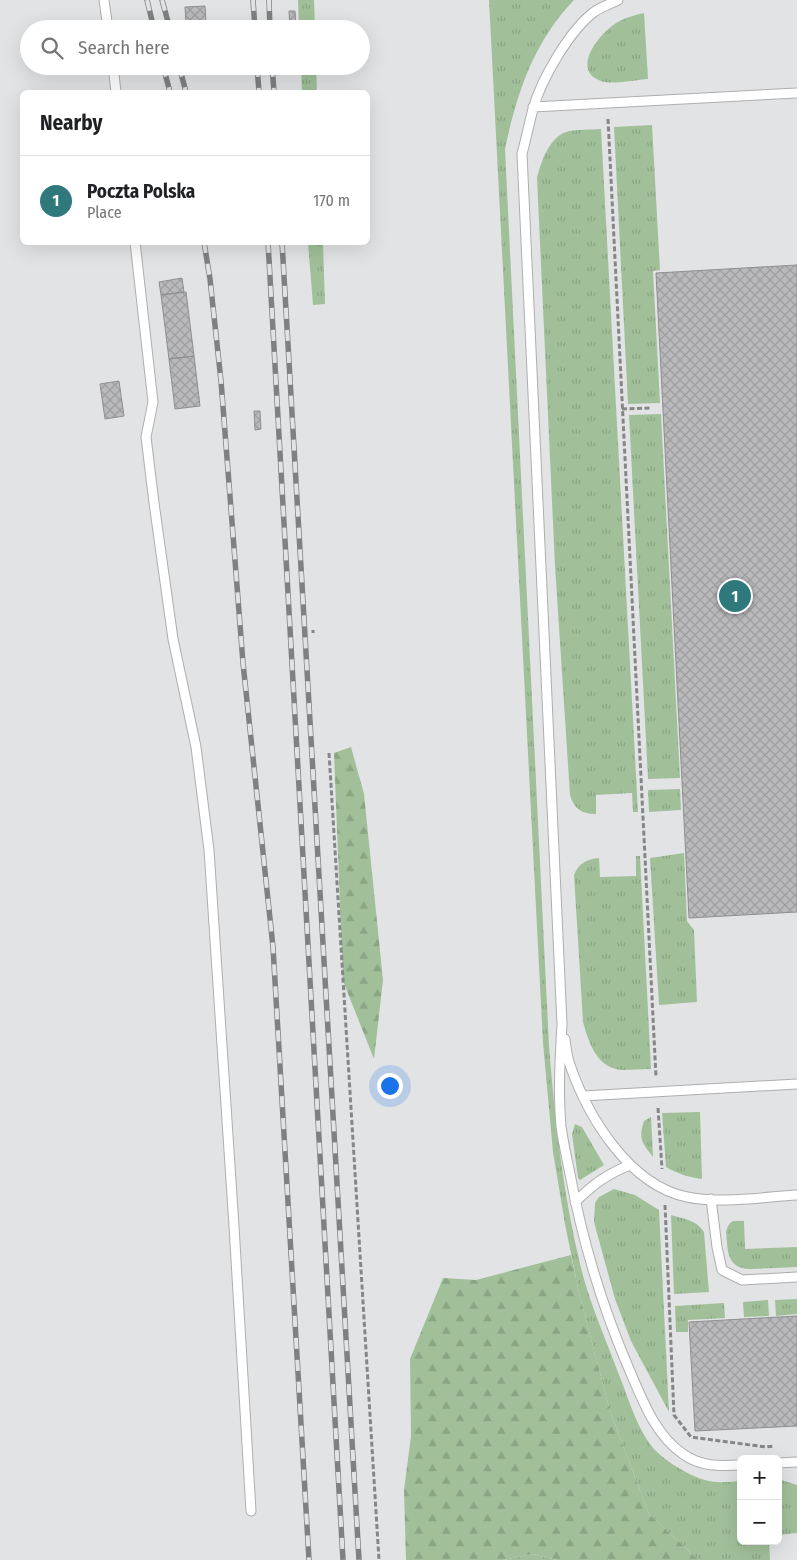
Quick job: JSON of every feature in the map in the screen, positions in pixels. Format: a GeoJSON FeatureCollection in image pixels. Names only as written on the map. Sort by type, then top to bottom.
{"type":"FeatureCollection","features":[{"type":"Feature","properties":{"kind":"lane"},"geometry":{"type":"LineString","coordinates":[[104,0],[107,20]]}},
{"type":"Feature","properties":{"kind":"lane"},"geometry":{"type":"LineString","coordinates":[[618,0],[595,11],[568,40],[551,69],[533,107],[522,154],[562,1024],[561,1127],[586,1252],[609,1323],[640,1396],[663,1435],[684,1455],[699,1463],[717,1466],[737,1465]]}},
{"type":"Feature","properties":{"kind":"lane"},"geometry":{"type":"LineString","coordinates":[[114,75],[116,90]]}},
{"type":"Feature","properties":{"kind":"lane"},"geometry":{"type":"LineString","coordinates":[[533,107],[797,94]]}},
{"type":"Feature","properties":{"kind":"lane"},"geometry":{"type":"LineString","coordinates":[[136,245],[153,402],[146,437],[173,639],[196,747],[208,850],[234,1226],[251,1511]]}},
{"type":"Feature","properties":{"kind":"lane"},"geometry":{"type":"LineString","coordinates":[[562,1024],[570,1064],[583,1096],[614,1148],[630,1165],[664,1190],[686,1197],[711,1200],[797,1195]]}},
{"type":"Feature","properties":{"kind":"lane"},"geometry":{"type":"LineString","coordinates":[[583,1096],[797,1084]]}},
{"type":"Feature","properties":{"kind":"lane"},"geometry":{"type":"LineString","coordinates":[[575,1202],[595,1183],[610,1173],[630,1165]]}},
{"type":"Feature","properties":{"kind":"lane"},"geometry":{"type":"LineString","coordinates":[[711,1200],[722,1270],[742,1280],[797,1277]]}},
{"type":"Feature","properties":{"kind":"lane"},"geometry":{"type":"LineString","coordinates":[[782,1463],[797,1462]]}},
{"type":"Feature","properties":{"kind":"path"},"geometry":{"type":"LineString","coordinates":[[607,103],[674,1415],[691,1437],[766,1447],[781,1446]]}},
{"type":"Feature","properties":{"kind":"path"},"geometry":{"type":"LineString","coordinates":[[622,410],[651,408]]}},
{"type":"Feature","properties":{"kind":"path"},"geometry":{"type":"LineString","coordinates":[[329,753],[379,1560]]}},
{"type":"Feature","properties":{"kind":"green space"},"geometry":{"type":"Polygon","coordinates":[[[298,0],[314,0],[315,20],[299,20],[298,0]]]}},
{"type":"Feature","properties":{"kind":"green space"},"geometry":{"type":"Polygon","coordinates":[[[489,0],[574,0],[560,16],[537,51],[521,89],[505,149],[549,1046],[557,1130],[569,1213],[581,1268],[598,1322],[643,1433],[655,1450],[693,1476],[710,1481],[737,1481],[737,1545],[769,1545],[770,1560],[699,1560],[649,1514],[610,1411],[579,1293],[553,1152],[543,1043],[489,0]]]}},
{"type":"Feature","properties":{"kind":"green space"},"geometry":{"type":"Polygon","coordinates":[[[644,13],[648,79],[611,83],[601,81],[592,76],[588,68],[588,60],[591,51],[604,33],[618,22],[644,13]]]}},
{"type":"Feature","properties":{"kind":"green space"},"geometry":{"type":"Polygon","coordinates":[[[301,75],[316,75],[317,90],[302,90],[301,75]]]}},
{"type":"Feature","properties":{"kind":"green space"},"geometry":{"type":"Polygon","coordinates":[[[652,125],[660,270],[653,271],[660,403],[628,404],[614,127],[652,125]]]}},
{"type":"Feature","properties":{"kind":"green space"},"geometry":{"type":"Polygon","coordinates":[[[601,129],[638,812],[633,812],[632,793],[596,795],[596,814],[579,810],[570,795],[555,566],[537,178],[550,145],[560,135],[574,130],[601,129]]]}},
{"type":"Feature","properties":{"kind":"green space"},"geometry":{"type":"Polygon","coordinates":[[[308,245],[323,245],[325,304],[313,305],[308,245]]]}},
{"type":"Feature","properties":{"kind":"green space"},"geometry":{"type":"Polygon","coordinates":[[[661,414],[680,778],[648,779],[629,415],[661,414]]]}},
{"type":"Feature","properties":{"kind":"green space"},"geometry":{"type":"Polygon","coordinates":[[[351,747],[364,794],[383,980],[374,1059],[343,981],[334,753],[351,747]]]}},
{"type":"Feature","properties":{"kind":"green space"},"geometry":{"type":"Polygon","coordinates":[[[680,789],[681,810],[649,812],[648,790],[680,789]]]}},
{"type":"Feature","properties":{"kind":"green space"},"geometry":{"type":"Polygon","coordinates":[[[684,853],[687,921],[694,930],[697,1002],[659,1005],[650,858],[684,853]]]}},
{"type":"Feature","properties":{"kind":"green space"},"geometry":{"type":"Polygon","coordinates":[[[636,856],[640,856],[651,1069],[623,1070],[614,1069],[600,1060],[591,1046],[583,1022],[574,875],[578,867],[584,862],[599,858],[600,877],[636,876],[636,856]]]}},
{"type":"Feature","properties":{"kind":"green space"},"geometry":{"type":"Polygon","coordinates":[[[700,1112],[702,1179],[683,1175],[666,1167],[662,1113],[700,1112]]]}},
{"type":"Feature","properties":{"kind":"green space"},"geometry":{"type":"Polygon","coordinates":[[[651,1117],[653,1157],[641,1137],[644,1121],[651,1117]]]}},
{"type":"Feature","properties":{"kind":"green space"},"geometry":{"type":"Polygon","coordinates":[[[575,1124],[582,1127],[604,1165],[580,1180],[578,1178],[572,1134],[575,1124]]]}},
{"type":"Feature","properties":{"kind":"green space"},"geometry":{"type":"Polygon","coordinates":[[[614,1189],[635,1195],[659,1210],[669,1412],[631,1341],[615,1299],[594,1222],[595,1203],[599,1197],[614,1189]]]}},
{"type":"Feature","properties":{"kind":"green space"},"geometry":{"type":"Polygon","coordinates":[[[671,1215],[694,1222],[704,1232],[709,1292],[674,1294],[671,1215]]]}},
{"type":"Feature","properties":{"kind":"green space"},"geometry":{"type":"Polygon","coordinates":[[[733,1221],[744,1221],[745,1249],[797,1247],[797,1267],[745,1269],[736,1265],[729,1254],[726,1236],[727,1228],[733,1221]]]}},
{"type":"Feature","properties":{"kind":"green space"},"geometry":{"type":"Polygon","coordinates":[[[571,1255],[610,1411],[649,1514],[699,1560],[557,1560],[532,1554],[503,1560],[406,1560],[404,1490],[411,1436],[410,1359],[443,1278],[476,1280],[571,1255]]]}},
{"type":"Feature","properties":{"kind":"green space"},"geometry":{"type":"Polygon","coordinates":[[[797,1299],[797,1314],[776,1316],[775,1300],[797,1299]]]}},
{"type":"Feature","properties":{"kind":"green space"},"geometry":{"type":"Polygon","coordinates":[[[768,1300],[769,1316],[744,1317],[743,1302],[768,1300]]]}},
{"type":"Feature","properties":{"kind":"green space"},"geometry":{"type":"Polygon","coordinates":[[[724,1303],[725,1318],[688,1320],[688,1332],[676,1332],[675,1306],[724,1303]]]}},
{"type":"Feature","properties":{"kind":"green space"},"geometry":{"type":"Polygon","coordinates":[[[782,1480],[797,1485],[797,1533],[782,1535],[782,1480]]]}},
{"type":"Feature","properties":{"kind":"green space"},"geometry":{"type":"Polygon","coordinates":[[[532,1554],[557,1560],[503,1560],[532,1554]]]}},
{"type":"Feature","properties":{"kind":"building"},"geometry":{"type":"Polygon","coordinates":[[[205,6],[206,20],[186,20],[185,7],[205,6]]]}},
{"type":"Feature","properties":{"kind":"building"},"geometry":{"type":"Polygon","coordinates":[[[289,11],[295,11],[296,20],[290,20],[289,11]]]}},
{"type":"Feature","properties":{"kind":"building"},"geometry":{"type":"Polygon","coordinates":[[[797,265],[797,912],[689,918],[656,273],[797,265]]]}},
{"type":"Feature","properties":{"kind":"building"},"geometry":{"type":"Polygon","coordinates":[[[182,278],[184,292],[161,295],[159,282],[182,278]]]}},
{"type":"Feature","properties":{"kind":"building"},"geometry":{"type":"Polygon","coordinates":[[[186,292],[194,356],[169,359],[161,295],[186,292]]]}},
{"type":"Feature","properties":{"kind":"building"},"geometry":{"type":"Polygon","coordinates":[[[194,356],[200,406],[175,409],[169,359],[194,356]]]}},
{"type":"Feature","properties":{"kind":"building"},"geometry":{"type":"Polygon","coordinates":[[[119,381],[124,416],[105,419],[100,384],[119,381]]]}},
{"type":"Feature","properties":{"kind":"building"},"geometry":{"type":"Polygon","coordinates":[[[254,411],[260,411],[261,429],[255,430],[254,411]]]}},
{"type":"Feature","properties":{"kind":"building"},"geometry":{"type":"Polygon","coordinates":[[[797,1316],[797,1426],[695,1431],[689,1322],[797,1316]]]}},
{"type":"Feature","properties":{"kind":"railway"},"geometry":{"type":"LineString","coordinates":[[147,0],[152,20]]}},
{"type":"Feature","properties":{"kind":"railway"},"geometry":{"type":"LineString","coordinates":[[162,0],[168,20]]}},
{"type":"Feature","properties":{"kind":"railway"},"geometry":{"type":"LineString","coordinates":[[253,0],[254,20]]}},
{"type":"Feature","properties":{"kind":"railway"},"geometry":{"type":"LineString","coordinates":[[269,0],[270,20]]}},
{"type":"Feature","properties":{"kind":"railway"},"geometry":{"type":"LineString","coordinates":[[165,75],[169,90]]}},
{"type":"Feature","properties":{"kind":"railway"},"geometry":{"type":"LineString","coordinates":[[181,75],[185,90]]}},
{"type":"Feature","properties":{"kind":"railway"},"geometry":{"type":"LineString","coordinates":[[258,75],[259,90]]}},
{"type":"Feature","properties":{"kind":"railway"},"geometry":{"type":"LineString","coordinates":[[273,75],[274,90]]}},
{"type":"Feature","properties":{"kind":"railway"},"geometry":{"type":"LineString","coordinates":[[204,245],[221,381],[243,663],[273,947],[309,1560]]}},
{"type":"Feature","properties":{"kind":"railway"},"geometry":{"type":"LineString","coordinates":[[268,245],[343,1560]]}},
{"type":"Feature","properties":{"kind":"railway"},"geometry":{"type":"LineString","coordinates":[[282,245],[359,1560]]}},
{"type":"Feature","properties":{"kind":"place","name":"Poczta Polska"},"geometry":{"type":"Point","coordinates":[735,596]}}]}
